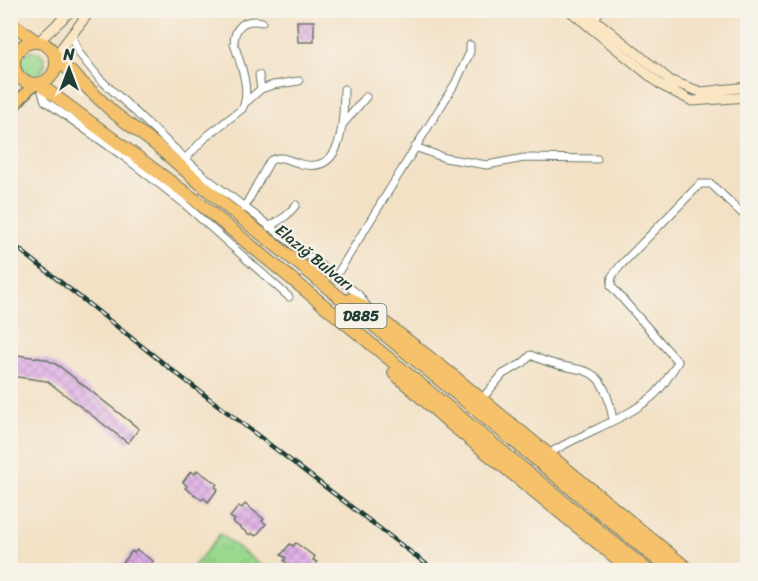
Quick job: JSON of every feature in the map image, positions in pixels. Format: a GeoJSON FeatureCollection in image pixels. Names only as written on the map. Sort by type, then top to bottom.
{"type":"FeatureCollection","features":[{"type":"Feature","properties":{"kind":"highway"},"geometry":{"type":"LineString","coordinates":[[10,22],[37,42],[48,46],[55,56],[55,71],[45,81],[38,84],[19,77],[12,65],[18,50],[30,42],[37,42]]}},
{"type":"Feature","properties":{"kind":"highway","name":"Elazığ Bulvarı"},"geometry":{"type":"LineString","coordinates":[[55,56],[114,113],[156,145],[225,206],[670,570]]}},
{"type":"Feature","properties":{"kind":"highway","name":"Elazığ Bulvarı"},"geometry":{"type":"LineString","coordinates":[[38,84],[194,199],[647,570]]}},
{"type":"Feature","properties":{"kind":"highway"},"geometry":{"type":"LineString","coordinates":[[303,268],[371,312],[689,570]]}},
{"type":"Feature","properties":{"kind":"highway"},"geometry":{"type":"LineString","coordinates":[[356,333],[399,378],[443,416],[631,570]]}},
{"type":"Feature","properties":{"kind":"main road"},"geometry":{"type":"LineString","coordinates":[[10,111],[30,88],[38,84]]}},
{"type":"Feature","properties":{"kind":"street"},"geometry":{"type":"LineString","coordinates":[[37,42],[72,10]]}},
{"type":"Feature","properties":{"kind":"street"},"geometry":{"type":"LineString","coordinates":[[55,56],[92,10]]}},
{"type":"Feature","properties":{"kind":"street"},"geometry":{"type":"LineString","coordinates":[[570,10],[661,85],[678,95],[692,101],[747,97]]}},
{"type":"Feature","properties":{"kind":"street"},"geometry":{"type":"LineString","coordinates":[[583,10],[671,81],[701,92],[747,87]]}},
{"type":"Feature","properties":{"kind":"street"},"geometry":{"type":"LineString","coordinates":[[594,20],[601,10]]}},
{"type":"Feature","properties":{"kind":"street"},"geometry":{"type":"LineString","coordinates":[[245,103],[245,92],[234,37],[237,28],[243,22],[262,21]]}},
{"type":"Feature","properties":{"kind":"street"},"geometry":{"type":"LineString","coordinates":[[72,36],[79,53],[99,78],[185,159],[244,208],[358,294],[371,312]]}},
{"type":"Feature","properties":{"kind":"street"},"geometry":{"type":"LineString","coordinates":[[336,276],[456,82],[470,52],[470,45]]}},
{"type":"Feature","properties":{"kind":"street"},"geometry":{"type":"LineString","coordinates":[[259,75],[261,89]]}},
{"type":"Feature","properties":{"kind":"street"},"geometry":{"type":"LineString","coordinates":[[185,159],[207,136],[242,109],[245,103],[261,89],[299,81]]}},
{"type":"Feature","properties":{"kind":"street"},"geometry":{"type":"LineString","coordinates":[[38,84],[45,100],[181,201],[289,297]]}},
{"type":"Feature","properties":{"kind":"street"},"geometry":{"type":"LineString","coordinates":[[244,208],[270,160],[276,157],[317,166],[331,158],[343,124],[344,89]]}},
{"type":"Feature","properties":{"kind":"street"},"geometry":{"type":"LineString","coordinates":[[343,124],[366,97]]}},
{"type":"Feature","properties":{"kind":"street"},"geometry":{"type":"LineString","coordinates":[[416,147],[445,158],[487,165],[524,158],[597,159]]}},
{"type":"Feature","properties":{"kind":"street"},"geometry":{"type":"LineString","coordinates":[[547,455],[655,395],[678,362],[611,286],[612,276],[700,184],[711,184],[747,219]]}},
{"type":"Feature","properties":{"kind":"street"},"geometry":{"type":"LineString","coordinates":[[269,227],[286,216],[296,205]]}},
{"type":"Feature","properties":{"kind":"street"},"geometry":{"type":"LineString","coordinates":[[481,400],[503,374],[524,363],[531,355],[548,364],[594,374],[600,379],[610,402],[613,420]]}},
{"type":"Feature","properties":{"kind":"green space"},"geometry":{"type":"Polygon","coordinates":[[[33,51],[41,55],[45,63],[41,71],[33,75],[25,71],[21,63],[25,55],[33,51]]]}},
{"type":"Feature","properties":{"kind":"green space"},"geometry":{"type":"Polygon","coordinates":[[[220,534],[267,570],[191,570],[220,534]]]}},
{"type":"Feature","properties":{"kind":"building"},"geometry":{"type":"Polygon","coordinates":[[[297,21],[314,21],[314,42],[298,42],[297,21]]]}},
{"type":"Feature","properties":{"kind":"building"},"geometry":{"type":"Polygon","coordinates":[[[10,354],[45,359],[59,366],[139,429],[128,443],[47,381],[10,376],[10,354]]]}},
{"type":"Feature","properties":{"kind":"building"},"geometry":{"type":"Polygon","coordinates":[[[197,470],[217,484],[215,487],[218,489],[208,502],[185,488],[187,486],[183,482],[191,471],[195,474],[197,470]]]}},
{"type":"Feature","properties":{"kind":"building"},"geometry":{"type":"Polygon","coordinates":[[[245,504],[264,519],[262,521],[266,524],[256,536],[251,533],[250,535],[230,517],[239,506],[242,508],[245,504]]]}},
{"type":"Feature","properties":{"kind":"building"},"geometry":{"type":"Polygon","coordinates":[[[296,543],[315,557],[313,560],[317,562],[310,570],[297,570],[284,561],[286,558],[281,555],[290,544],[293,546],[296,543]]]}},
{"type":"Feature","properties":{"kind":"building"},"geometry":{"type":"Polygon","coordinates":[[[137,550],[153,561],[149,570],[118,570],[132,551],[134,553],[137,550]]]}},
{"type":"Feature","properties":{"kind":"railway"},"geometry":{"type":"LineString","coordinates":[[10,242],[172,370],[434,570]]}}]}
